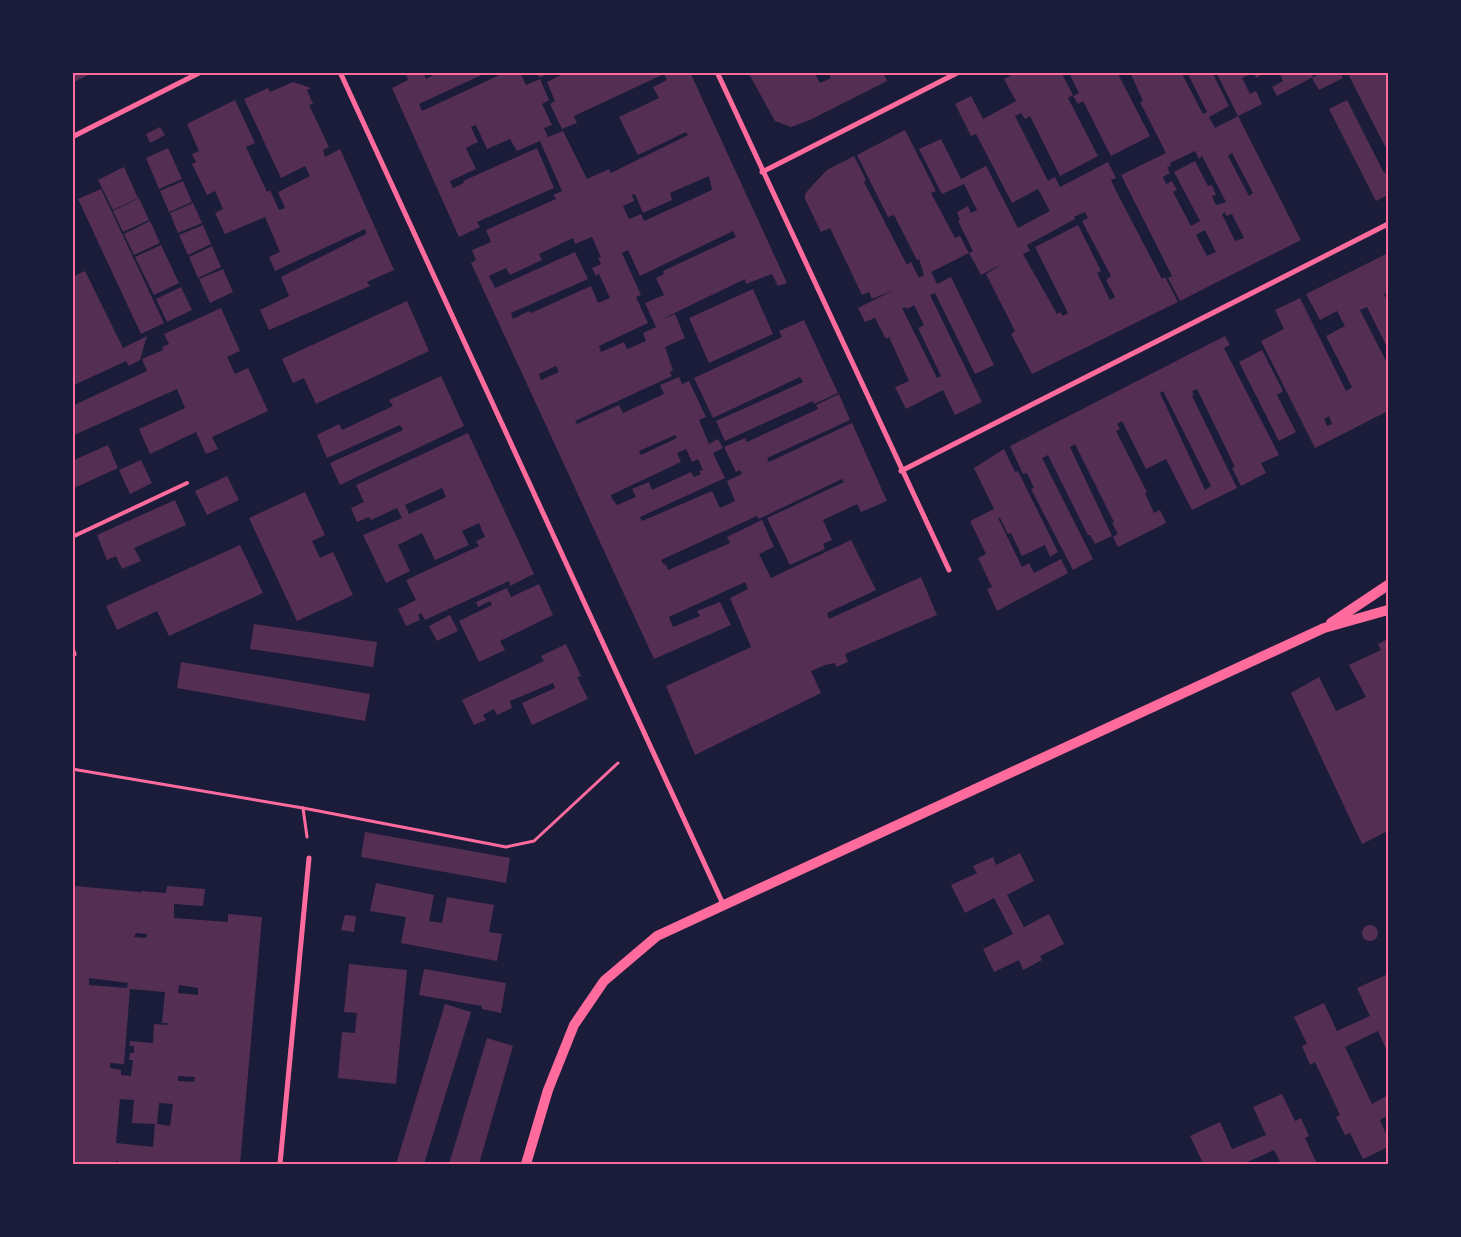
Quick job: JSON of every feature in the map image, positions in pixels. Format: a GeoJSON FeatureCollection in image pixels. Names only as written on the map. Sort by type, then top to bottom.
{"type":"FeatureCollection","features":[{"type":"Feature","properties":{"kind":"main road"},"geometry":{"type":"LineString","coordinates":[[1324,628],[1388,585]]}},
{"type":"Feature","properties":{"kind":"main road"},"geometry":{"type":"LineString","coordinates":[[526,1164],[548,1090],[574,1026],[604,980],[657,936],[1324,628],[1388,610]]}},
{"type":"Feature","properties":{"kind":"street"},"geometry":{"type":"LineString","coordinates":[[72,137],[201,72]]}},
{"type":"Feature","properties":{"kind":"street"},"geometry":{"type":"LineString","coordinates":[[340,72],[723,904]]}},
{"type":"Feature","properties":{"kind":"street"},"geometry":{"type":"LineString","coordinates":[[716,72],[901,471],[949,570]]}},
{"type":"Feature","properties":{"kind":"street"},"geometry":{"type":"LineString","coordinates":[[762,172],[959,72]]}},
{"type":"Feature","properties":{"kind":"street"},"geometry":{"type":"LineString","coordinates":[[901,471],[1388,224]]}},
{"type":"Feature","properties":{"kind":"street"},"geometry":{"type":"LineString","coordinates":[[72,648],[74,654]]}},
{"type":"Feature","properties":{"kind":"street"},"geometry":{"type":"LineString","coordinates":[[280,1164],[309,858]]}},
{"type":"Feature","properties":{"kind":"lane"},"geometry":{"type":"LineString","coordinates":[[72,537],[187,483]]}},
{"type":"Feature","properties":{"kind":"path"},"geometry":{"type":"LineString","coordinates":[[72,768],[303,808],[506,848],[534,841],[618,763]]}},
{"type":"Feature","properties":{"kind":"path"},"geometry":{"type":"LineString","coordinates":[[303,808],[309,858]]}},
{"type":"Feature","properties":{"kind":"building"},"geometry":{"type":"Polygon","coordinates":[[[72,72],[94,72],[72,83],[72,72]]]}},
{"type":"Feature","properties":{"kind":"building"},"geometry":{"type":"Polygon","coordinates":[[[405,72],[423,72],[426,79],[439,72],[488,72],[419,104],[422,111],[506,72],[520,72],[526,85],[540,79],[549,100],[542,104],[552,125],[544,128],[548,137],[563,131],[587,179],[609,169],[611,173],[688,135],[686,132],[638,155],[619,117],[659,98],[653,87],[667,80],[664,74],[574,116],[577,123],[562,129],[550,104],[555,101],[547,82],[567,72],[690,72],[787,283],[778,286],[772,274],[746,284],[745,279],[660,320],[675,314],[685,338],[665,347],[673,370],[670,372],[672,376],[575,421],[577,424],[619,405],[623,413],[664,394],[660,385],[679,377],[682,384],[689,381],[706,417],[699,420],[709,444],[718,439],[723,448],[713,453],[725,478],[640,517],[642,521],[712,491],[720,508],[735,501],[727,481],[742,474],[740,470],[736,472],[724,447],[745,438],[747,442],[818,409],[816,405],[839,394],[850,420],[767,458],[769,462],[852,423],[887,501],[861,512],[857,504],[823,520],[832,540],[823,544],[825,549],[790,565],[767,518],[844,482],[842,479],[759,519],[757,516],[661,560],[664,565],[666,564],[668,570],[730,543],[727,537],[762,520],[774,547],[759,554],[771,578],[851,540],[876,590],[827,613],[829,619],[921,577],[937,615],[845,654],[848,662],[836,667],[835,663],[825,665],[811,671],[821,693],[695,755],[666,686],[751,647],[730,598],[748,589],[745,582],[669,617],[673,627],[700,616],[697,611],[720,602],[731,625],[654,659],[471,263],[476,260],[472,250],[491,242],[486,230],[556,199],[553,195],[562,191],[540,141],[517,151],[510,139],[487,149],[476,125],[471,127],[478,142],[466,148],[476,169],[450,181],[453,188],[464,183],[463,181],[537,148],[554,188],[477,222],[480,227],[459,237],[392,88],[408,80],[405,72]],[[709,176],[670,193],[672,200],[643,213],[635,194],[632,195],[634,201],[623,206],[629,219],[641,214],[644,221],[712,190],[709,176]],[[733,231],[640,276],[628,250],[622,253],[641,295],[636,297],[648,323],[599,346],[601,352],[624,342],[627,349],[646,341],[643,333],[656,327],[645,303],[664,295],[656,278],[664,274],[663,271],[736,237],[733,231]],[[592,237],[575,244],[573,238],[539,254],[542,260],[510,275],[506,268],[489,276],[495,288],[575,252],[588,279],[511,313],[513,319],[591,286],[598,303],[610,298],[599,274],[596,276],[592,268],[601,264],[598,258],[601,257],[592,237]],[[556,366],[539,374],[541,380],[559,372],[556,366]],[[675,435],[639,451],[641,455],[677,438],[675,435]],[[686,449],[677,453],[681,462],[611,495],[612,499],[617,505],[636,497],[632,489],[649,482],[652,490],[691,472],[694,477],[701,474],[699,471],[703,470],[698,459],[692,462],[686,449]]]}},
{"type":"Feature","properties":{"kind":"building"},"geometry":{"type":"Polygon","coordinates":[[[537,72],[552,72],[539,78],[537,72]]]}},
{"type":"Feature","properties":{"kind":"building"},"geometry":{"type":"Polygon","coordinates":[[[752,72],[814,72],[820,83],[831,78],[828,72],[883,72],[887,81],[810,120],[791,127],[775,121],[749,74],[752,72]]]}},
{"type":"Feature","properties":{"kind":"building"},"geometry":{"type":"Polygon","coordinates":[[[1017,72],[1061,72],[1073,95],[1068,98],[1098,156],[1060,176],[1030,116],[1025,119],[1021,113],[1015,116],[1048,181],[1055,177],[1060,187],[1108,162],[1116,178],[1111,180],[1115,189],[1162,279],[1165,277],[1178,302],[1032,374],[1011,334],[1015,331],[986,274],[1004,263],[981,275],[969,253],[973,251],[958,221],[960,220],[957,212],[968,206],[971,213],[977,210],[964,184],[942,194],[919,149],[941,139],[961,179],[986,166],[1018,228],[1050,211],[1038,189],[1012,203],[976,134],[971,136],[955,104],[971,96],[983,119],[1016,101],[1004,79],[1017,72]],[[1085,212],[1074,217],[1075,219],[1027,245],[1030,251],[1023,254],[1057,314],[1060,312],[1063,316],[1068,313],[1035,247],[1078,225],[1101,271],[1097,273],[1110,300],[1115,297],[1106,280],[1111,276],[1082,221],[1088,218],[1085,212]]]}},
{"type":"Feature","properties":{"kind":"building"},"geometry":{"type":"Polygon","coordinates":[[[1072,72],[1117,72],[1150,136],[1111,156],[1083,101],[1078,104],[1073,96],[1079,93],[1070,75],[1072,72]]]}},
{"type":"Feature","properties":{"kind":"building"},"geometry":{"type":"Polygon","coordinates":[[[1130,72],[1181,72],[1203,114],[1207,112],[1187,72],[1212,72],[1229,106],[1209,117],[1215,128],[1238,116],[1301,240],[1180,301],[1168,278],[1172,276],[1121,175],[1166,153],[1140,102],[1143,101],[1130,72]],[[1195,151],[1170,163],[1171,166],[1167,167],[1170,173],[1163,177],[1166,184],[1172,181],[1177,190],[1173,192],[1191,226],[1200,221],[1174,172],[1195,161],[1208,186],[1212,185],[1216,195],[1212,196],[1216,205],[1226,202],[1202,156],[1199,159],[1195,151]],[[1232,153],[1228,156],[1249,196],[1253,193],[1232,153]],[[1225,212],[1222,214],[1235,241],[1244,238],[1232,214],[1226,216],[1225,212]],[[1205,230],[1196,235],[1207,256],[1216,252],[1205,230]]]}},
{"type":"Feature","properties":{"kind":"building"},"geometry":{"type":"Polygon","coordinates":[[[1216,72],[1246,72],[1248,75],[1242,78],[1250,94],[1256,91],[1262,104],[1238,116],[1216,72]]]}},
{"type":"Feature","properties":{"kind":"building"},"geometry":{"type":"Polygon","coordinates":[[[1254,72],[1266,72],[1256,78],[1254,72]]]}},
{"type":"Feature","properties":{"kind":"building"},"geometry":{"type":"Polygon","coordinates":[[[1279,72],[1311,72],[1313,77],[1277,96],[1272,87],[1283,81],[1279,72]]]}},
{"type":"Feature","properties":{"kind":"building"},"geometry":{"type":"Polygon","coordinates":[[[1323,72],[1340,72],[1343,78],[1319,90],[1312,78],[1323,72]]]}},
{"type":"Feature","properties":{"kind":"building"},"geometry":{"type":"Polygon","coordinates":[[[1355,72],[1388,72],[1388,152],[1349,76],[1355,72]]]}},
{"type":"Feature","properties":{"kind":"building"},"geometry":{"type":"Polygon","coordinates":[[[293,82],[311,88],[307,90],[313,104],[309,105],[329,147],[323,150],[325,157],[340,149],[394,270],[367,282],[370,286],[269,330],[260,310],[289,296],[281,277],[366,234],[365,229],[275,271],[269,257],[280,252],[265,217],[225,234],[215,213],[223,209],[215,191],[207,195],[192,164],[196,162],[192,154],[199,151],[187,124],[235,100],[255,143],[246,147],[267,192],[270,190],[279,210],[285,208],[278,192],[310,176],[305,166],[281,178],[244,99],[268,88],[270,92],[293,82]]]}},
{"type":"Feature","properties":{"kind":"building"},"geometry":{"type":"Polygon","coordinates":[[[1347,100],[1384,173],[1387,172],[1388,175],[1388,195],[1376,201],[1329,109],[1347,100]]]}},
{"type":"Feature","properties":{"kind":"building"},"geometry":{"type":"Polygon","coordinates":[[[160,127],[165,135],[150,143],[146,134],[160,127]]]}},
{"type":"Feature","properties":{"kind":"building"},"geometry":{"type":"Polygon","coordinates":[[[905,130],[936,191],[931,193],[955,238],[960,236],[969,253],[931,272],[937,284],[951,277],[994,365],[975,374],[935,293],[930,295],[982,402],[955,415],[943,390],[906,409],[895,387],[909,381],[889,337],[886,339],[875,318],[865,322],[858,308],[894,290],[872,299],[869,292],[862,295],[830,228],[821,232],[805,199],[805,194],[827,170],[854,156],[866,180],[864,182],[907,265],[911,262],[919,278],[924,275],[919,259],[917,260],[894,215],[888,217],[857,155],[905,130]],[[914,305],[907,309],[906,307],[902,308],[937,378],[941,376],[918,328],[924,325],[914,305]]]}},
{"type":"Feature","properties":{"kind":"building"},"geometry":{"type":"Polygon","coordinates":[[[168,148],[182,179],[159,189],[146,158],[168,148]]]}},
{"type":"Feature","properties":{"kind":"building"},"geometry":{"type":"Polygon","coordinates":[[[124,167],[138,198],[113,210],[98,180],[124,167]]]}},
{"type":"Feature","properties":{"kind":"building"},"geometry":{"type":"Polygon","coordinates":[[[183,181],[192,202],[169,212],[160,191],[183,181]]]}},
{"type":"Feature","properties":{"kind":"building"},"geometry":{"type":"Polygon","coordinates":[[[101,189],[164,323],[141,334],[78,199],[101,189]]]}},
{"type":"Feature","properties":{"kind":"building"},"geometry":{"type":"Polygon","coordinates":[[[139,198],[149,220],[123,232],[113,211],[139,198]]]}},
{"type":"Feature","properties":{"kind":"building"},"geometry":{"type":"Polygon","coordinates":[[[193,203],[202,223],[178,233],[170,213],[193,203]]]}},
{"type":"Feature","properties":{"kind":"building"},"geometry":{"type":"Polygon","coordinates":[[[150,221],[160,243],[134,255],[124,234],[150,221]]]}},
{"type":"Feature","properties":{"kind":"building"},"geometry":{"type":"Polygon","coordinates":[[[203,225],[211,244],[188,255],[179,235],[203,225]]]}},
{"type":"Feature","properties":{"kind":"building"},"geometry":{"type":"Polygon","coordinates":[[[161,245],[179,283],[154,295],[135,257],[161,245]]]}},
{"type":"Feature","properties":{"kind":"building"},"geometry":{"type":"Polygon","coordinates":[[[212,246],[221,267],[198,278],[189,257],[212,246]]]}},
{"type":"Feature","properties":{"kind":"building"},"geometry":{"type":"Polygon","coordinates":[[[1388,253],[1388,292],[1384,294],[1388,303],[1388,349],[1367,307],[1360,310],[1388,365],[1388,411],[1315,448],[1261,341],[1284,329],[1275,310],[1300,298],[1346,391],[1352,387],[1326,336],[1345,326],[1337,311],[1320,320],[1306,294],[1388,253]],[[1329,416],[1324,419],[1327,426],[1332,424],[1329,416]]]}},
{"type":"Feature","properties":{"kind":"building"},"geometry":{"type":"Polygon","coordinates":[[[223,269],[233,292],[210,303],[199,279],[223,269]]]}},
{"type":"Feature","properties":{"kind":"building"},"geometry":{"type":"Polygon","coordinates":[[[85,271],[123,348],[147,336],[140,360],[129,366],[126,361],[72,386],[72,277],[85,271]]]}},
{"type":"Feature","properties":{"kind":"building"},"geometry":{"type":"Polygon","coordinates":[[[181,287],[192,310],[167,322],[156,299],[181,287]]]}},
{"type":"Feature","properties":{"kind":"building"},"geometry":{"type":"Polygon","coordinates":[[[753,289],[773,334],[709,363],[689,318],[753,289]]]}},
{"type":"Feature","properties":{"kind":"building"},"geometry":{"type":"Polygon","coordinates":[[[407,301],[429,351],[316,404],[304,378],[293,383],[282,359],[407,301]]]}},
{"type":"Feature","properties":{"kind":"building"},"geometry":{"type":"Polygon","coordinates":[[[221,308],[240,351],[227,357],[235,374],[248,368],[268,411],[212,437],[218,449],[206,454],[196,432],[150,454],[139,429],[185,408],[177,389],[72,436],[72,406],[147,371],[142,359],[163,350],[162,347],[169,344],[164,334],[221,308]]]}},
{"type":"Feature","properties":{"kind":"building"},"geometry":{"type":"Polygon","coordinates":[[[804,320],[838,393],[814,404],[813,401],[725,441],[716,421],[803,382],[800,377],[713,418],[694,378],[782,337],[779,331],[804,320]]]}},
{"type":"Feature","properties":{"kind":"building"},"geometry":{"type":"Polygon","coordinates":[[[1225,336],[1230,345],[1224,348],[1279,455],[1261,463],[1266,473],[1241,486],[1232,468],[1235,467],[1197,389],[1192,391],[1194,395],[1192,396],[1237,488],[1192,510],[1166,459],[1146,469],[1122,421],[1117,424],[1120,429],[1116,431],[1147,492],[1145,493],[1154,513],[1160,510],[1166,523],[1118,547],[1113,537],[1118,534],[1112,523],[1114,522],[1075,444],[1070,447],[1112,536],[1095,544],[1090,535],[1088,535],[1048,455],[1042,458],[1093,559],[1073,570],[1031,489],[1034,488],[1027,473],[1023,474],[1010,446],[1225,336]],[[1163,391],[1160,393],[1205,490],[1211,486],[1163,391]]]}},
{"type":"Feature","properties":{"kind":"building"},"geometry":{"type":"Polygon","coordinates":[[[1262,350],[1283,391],[1277,395],[1296,432],[1279,441],[1239,362],[1262,350]]]}},
{"type":"Feature","properties":{"kind":"building"},"geometry":{"type":"Polygon","coordinates":[[[441,376],[464,426],[340,485],[330,463],[403,430],[400,425],[327,458],[317,435],[339,424],[342,430],[393,406],[389,400],[441,376]]]}},
{"type":"Feature","properties":{"kind":"building"},"geometry":{"type":"Polygon","coordinates":[[[468,433],[534,574],[510,586],[509,581],[425,620],[421,613],[418,615],[420,620],[406,626],[398,609],[416,600],[406,580],[479,546],[476,541],[485,537],[479,523],[462,531],[469,545],[435,560],[422,533],[398,545],[410,571],[386,583],[363,535],[402,518],[397,508],[371,520],[369,517],[357,522],[351,508],[364,502],[356,485],[468,433]],[[442,488],[405,505],[409,514],[446,497],[442,488]]]}},
{"type":"Feature","properties":{"kind":"building"},"geometry":{"type":"Polygon","coordinates":[[[108,445],[118,468],[72,489],[72,461],[108,445]]]}},
{"type":"Feature","properties":{"kind":"building"},"geometry":{"type":"Polygon","coordinates":[[[1004,449],[1015,472],[1018,471],[1058,552],[1050,557],[1045,545],[1022,556],[1011,533],[1008,534],[1000,518],[998,518],[1022,567],[1029,563],[1034,573],[1061,559],[1068,573],[997,611],[987,589],[992,587],[978,558],[986,554],[970,521],[994,509],[974,468],[1004,449]]]}},
{"type":"Feature","properties":{"kind":"building"},"geometry":{"type":"Polygon","coordinates":[[[141,460],[152,483],[130,494],[119,470],[141,460]]]}},
{"type":"Feature","properties":{"kind":"building"},"geometry":{"type":"Polygon","coordinates":[[[227,476],[239,500],[207,515],[195,491],[227,476]]]}},
{"type":"Feature","properties":{"kind":"building"},"geometry":{"type":"Polygon","coordinates":[[[305,492],[325,535],[312,541],[320,558],[333,552],[353,595],[297,621],[249,518],[305,492]]]}},
{"type":"Feature","properties":{"kind":"building"},"geometry":{"type":"Polygon","coordinates":[[[175,500],[186,525],[134,548],[141,561],[122,569],[116,556],[107,560],[97,535],[175,500]]]}},
{"type":"Feature","properties":{"kind":"building"},"geometry":{"type":"Polygon","coordinates":[[[240,545],[263,593],[169,636],[157,611],[117,630],[106,606],[240,545]]]}},
{"type":"Feature","properties":{"kind":"building"},"geometry":{"type":"Polygon","coordinates":[[[539,584],[553,615],[500,641],[505,650],[479,662],[459,621],[492,605],[490,601],[478,607],[476,602],[507,588],[511,597],[539,584]]]}},
{"type":"Feature","properties":{"kind":"building"},"geometry":{"type":"Polygon","coordinates":[[[450,615],[458,631],[437,641],[429,626],[450,615]]]}},
{"type":"Feature","properties":{"kind":"building"},"geometry":{"type":"Polygon","coordinates":[[[254,624],[377,642],[373,667],[250,649],[254,624]]]}},
{"type":"Feature","properties":{"kind":"building"},"geometry":{"type":"Polygon","coordinates":[[[1388,639],[1388,831],[1362,844],[1291,693],[1319,677],[1336,711],[1366,697],[1349,665],[1381,650],[1378,644],[1388,639]]]}},
{"type":"Feature","properties":{"kind":"building"},"geometry":{"type":"Polygon","coordinates":[[[566,644],[581,676],[577,677],[588,699],[532,725],[522,703],[555,688],[553,683],[510,701],[512,708],[497,715],[494,709],[483,715],[486,720],[474,725],[462,700],[544,661],[541,656],[566,644]]]}},
{"type":"Feature","properties":{"kind":"building"},"geometry":{"type":"Polygon","coordinates":[[[181,662],[370,694],[365,721],[177,688],[181,662]]]}},
{"type":"Feature","properties":{"kind":"building"},"geometry":{"type":"Polygon","coordinates":[[[365,832],[510,858],[506,883],[361,857],[365,832]]]}},
{"type":"Feature","properties":{"kind":"building"},"geometry":{"type":"Polygon","coordinates":[[[1020,853],[1034,881],[1007,895],[1024,927],[1049,914],[1064,944],[1040,956],[1042,960],[1023,970],[1019,960],[994,972],[983,949],[1013,934],[994,898],[965,913],[951,885],[977,873],[973,866],[993,857],[996,865],[1020,853]]]}},
{"type":"Feature","properties":{"kind":"building"},"geometry":{"type":"Polygon","coordinates":[[[376,883],[434,895],[429,921],[442,923],[447,897],[494,905],[489,932],[502,934],[497,961],[401,943],[406,917],[370,911],[376,883]]]}},
{"type":"Feature","properties":{"kind":"building"},"geometry":{"type":"Polygon","coordinates":[[[75,886],[140,892],[141,895],[141,891],[166,893],[167,886],[205,889],[203,906],[174,904],[174,918],[228,922],[228,914],[262,917],[240,1164],[118,1164],[118,1161],[116,1161],[115,1164],[76,1162],[76,1164],[72,1164],[72,904],[75,886]],[[136,933],[134,937],[146,938],[147,934],[136,933]],[[89,978],[89,985],[127,988],[128,983],[89,978]],[[179,985],[178,993],[198,995],[198,988],[179,985]],[[130,989],[124,1064],[110,1063],[110,1068],[121,1070],[121,1075],[131,1076],[133,1060],[129,1060],[130,1053],[134,1053],[134,1046],[130,1046],[130,1041],[153,1043],[154,1024],[167,1025],[168,1023],[162,1023],[165,992],[130,989]],[[178,1076],[178,1081],[194,1082],[195,1077],[178,1076]],[[120,1099],[116,1143],[153,1147],[155,1124],[132,1123],[134,1100],[120,1099]],[[159,1103],[157,1124],[170,1126],[173,1104],[159,1103]]]}},
{"type":"Feature","properties":{"kind":"building"},"geometry":{"type":"Polygon","coordinates":[[[345,915],[356,916],[354,932],[341,930],[345,915]]]}},
{"type":"Feature","properties":{"kind":"building"},"geometry":{"type":"Polygon","coordinates":[[[1370,925],[1378,933],[1370,941],[1362,933],[1370,925]]]}},
{"type":"Feature","properties":{"kind":"building"},"geometry":{"type":"Polygon","coordinates":[[[349,964],[407,970],[396,1084],[338,1078],[342,1032],[355,1033],[357,1013],[344,1012],[349,964]]]}},
{"type":"Feature","properties":{"kind":"building"},"geometry":{"type":"Polygon","coordinates":[[[424,969],[506,983],[501,1013],[482,1009],[482,1006],[419,995],[424,969]]]}},
{"type":"Feature","properties":{"kind":"building"},"geometry":{"type":"Polygon","coordinates":[[[1386,975],[1388,979],[1388,1053],[1378,1031],[1345,1047],[1372,1104],[1388,1095],[1388,1115],[1380,1120],[1388,1138],[1388,1147],[1363,1159],[1350,1133],[1345,1135],[1336,1117],[1340,1115],[1315,1062],[1310,1065],[1302,1046],[1307,1044],[1294,1017],[1324,1003],[1337,1031],[1370,1016],[1357,988],[1386,975]]]}},
{"type":"Feature","properties":{"kind":"building"},"geometry":{"type":"Polygon","coordinates":[[[445,1004],[471,1012],[424,1164],[396,1164],[445,1004]]]}},
{"type":"Feature","properties":{"kind":"building"},"geometry":{"type":"Polygon","coordinates":[[[487,1038],[513,1046],[479,1164],[449,1164],[487,1038]]]}},
{"type":"Feature","properties":{"kind":"building"},"geometry":{"type":"Polygon","coordinates":[[[1282,1094],[1295,1121],[1301,1118],[1309,1136],[1305,1138],[1317,1164],[1281,1164],[1274,1150],[1243,1164],[1199,1164],[1203,1163],[1190,1136],[1220,1122],[1232,1149],[1266,1135],[1253,1107],[1282,1094]]]}}]}
